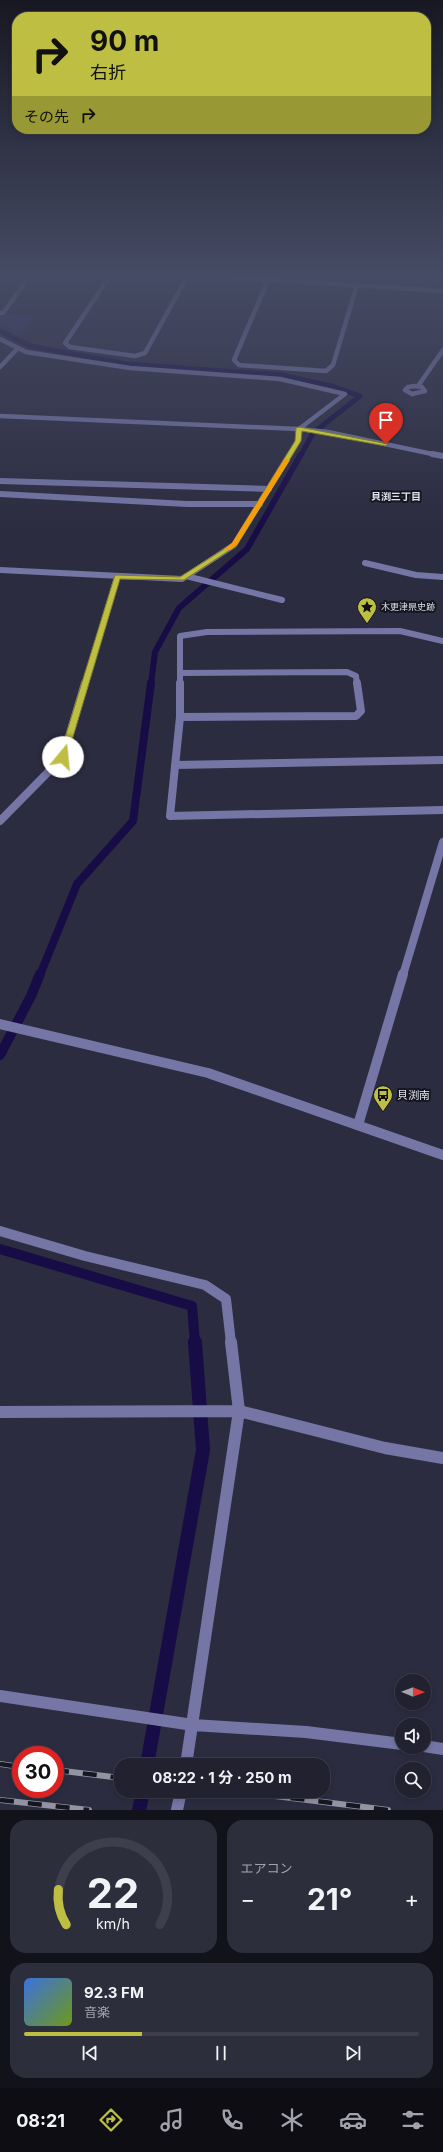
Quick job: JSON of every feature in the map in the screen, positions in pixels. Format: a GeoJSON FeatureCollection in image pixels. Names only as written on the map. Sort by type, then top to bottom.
{"type":"FeatureCollection","features":[{"type":"Feature","properties":{"kind":"street"},"geometry":{"type":"LineString","coordinates":[[0,367],[9,357]]}},
{"type":"Feature","properties":{"kind":"street"},"geometry":{"type":"LineString","coordinates":[[0,570],[182,579],[234,545],[298,441],[299,428],[345,394],[330,389],[280,379],[130,368],[62,357]]}},
{"type":"Feature","properties":{"kind":"street"},"geometry":{"type":"LineString","coordinates":[[235,357],[234,360],[239,365],[326,371],[333,365],[335,357]]}},
{"type":"Feature","properties":{"kind":"street"},"geometry":{"type":"LineString","coordinates":[[418,386],[439,357]]}},
{"type":"Feature","properties":{"kind":"street"},"geometry":{"type":"LineString","coordinates":[[0,416],[299,428],[328,432],[443,456]]}},
{"type":"Feature","properties":{"kind":"street"},"geometry":{"type":"LineString","coordinates":[[0,480],[269,489]]}},
{"type":"Feature","properties":{"kind":"street"},"geometry":{"type":"LineString","coordinates":[[0,494],[187,504],[260,504]]}},
{"type":"Feature","properties":{"kind":"street"},"geometry":{"type":"LineString","coordinates":[[365,563],[416,575],[443,577]]}},
{"type":"Feature","properties":{"kind":"street"},"geometry":{"type":"LineString","coordinates":[[0,821],[63,757],[117,576]]}},
{"type":"Feature","properties":{"kind":"street"},"geometry":{"type":"LineString","coordinates":[[186,576],[282,600]]}},
{"type":"Feature","properties":{"kind":"street"},"geometry":{"type":"LineString","coordinates":[[443,641],[400,631],[207,632],[180,636],[180,717],[170,816],[443,810]]}},
{"type":"Feature","properties":{"kind":"street"},"geometry":{"type":"LineString","coordinates":[[180,673],[347,672],[356,676],[361,711],[356,716],[180,717]]}},
{"type":"Feature","properties":{"kind":"street"},"geometry":{"type":"LineString","coordinates":[[175,765],[443,760]]}},
{"type":"Feature","properties":{"kind":"street"},"geometry":{"type":"LineString","coordinates":[[358,1126],[443,842]]}},
{"type":"Feature","properties":{"kind":"street"},"geometry":{"type":"LineString","coordinates":[[0,1024],[208,1073],[443,1155]]}},
{"type":"Feature","properties":{"kind":"street"},"geometry":{"type":"LineString","coordinates":[[0,1231],[85,1256],[205,1285],[226,1299],[239,1411],[187,1758]]}},
{"type":"Feature","properties":{"kind":"street"},"geometry":{"type":"LineString","coordinates":[[0,1412],[239,1411],[385,1448],[443,1458]]}},
{"type":"Feature","properties":{"kind":"street"},"geometry":{"type":"LineString","coordinates":[[0,1696],[193,1725],[306,1732],[395,1743]]}},
{"type":"Feature","properties":{"kind":"street"},"geometry":{"type":"LineString","coordinates":[[431,1747],[443,1749]]}},
{"type":"Feature","properties":{"kind":"street"},"geometry":{"type":"LineString","coordinates":[[177,1810],[180,1798]]}},
{"type":"Feature","properties":{"kind":"waterway"},"geometry":{"type":"LineString","coordinates":[[92,357],[127,364],[282,375],[332,386],[360,396],[313,433],[301,455]]}},
{"type":"Feature","properties":{"kind":"waterway"},"geometry":{"type":"LineString","coordinates":[[151,684],[155,652],[179,608],[247,549],[301,454]]}},
{"type":"Feature","properties":{"kind":"waterway"},"geometry":{"type":"LineString","coordinates":[[40,975],[77,884],[133,821],[151,683]]}},
{"type":"Feature","properties":{"kind":"waterway"},"geometry":{"type":"LineString","coordinates":[[0,1055],[31,996],[40,974]]}},
{"type":"Feature","properties":{"kind":"waterway"},"geometry":{"type":"LineString","coordinates":[[0,1249],[192,1306],[195,1343]]}},
{"type":"Feature","properties":{"kind":"waterway"},"geometry":{"type":"LineString","coordinates":[[148,1758],[203,1450],[195,1342]]}},
{"type":"Feature","properties":{"kind":"waterway"},"geometry":{"type":"LineString","coordinates":[[139,1810],[142,1798]]}},
{"type":"Feature","properties":{"kind":"railway"},"geometry":{"type":"LineString","coordinates":[[0,1764],[12,1766]]}},
{"type":"Feature","properties":{"kind":"railway"},"geometry":{"type":"LineString","coordinates":[[64,1771],[114,1777]]}},
{"type":"Feature","properties":{"kind":"railway"},"geometry":{"type":"LineString","coordinates":[[291,1798],[388,1810]]}},
{"type":"Feature","properties":{"kind":"railway"},"geometry":{"type":"LineString","coordinates":[[0,1800],[89,1810]]}},
{"type":"Feature","properties":{"kind":"slow traffic"},"geometry":{"type":"LineString","coordinates":[[228,549],[234,545],[287,460]]}},
{"type":"Feature","properties":{"kind":"place","name":"木更津県史跡"},"geometry":{"type":"Point","coordinates":[367,624]}},
{"type":"Feature","properties":{"kind":"place","name":"貝渕南"},"geometry":{"type":"Point","coordinates":[383,1112]}},
{"type":"Feature","properties":{"kind":"district","name":"貝渕三丁目"},"geometry":{"type":"Point","coordinates":[396,496]}},
{"type":"Feature","properties":{"kind":"route"},"geometry":{"type":"LineString","coordinates":[[63,757],[117,576],[182,579],[234,545],[298,441],[299,428],[328,432],[386,444]]}}]}
